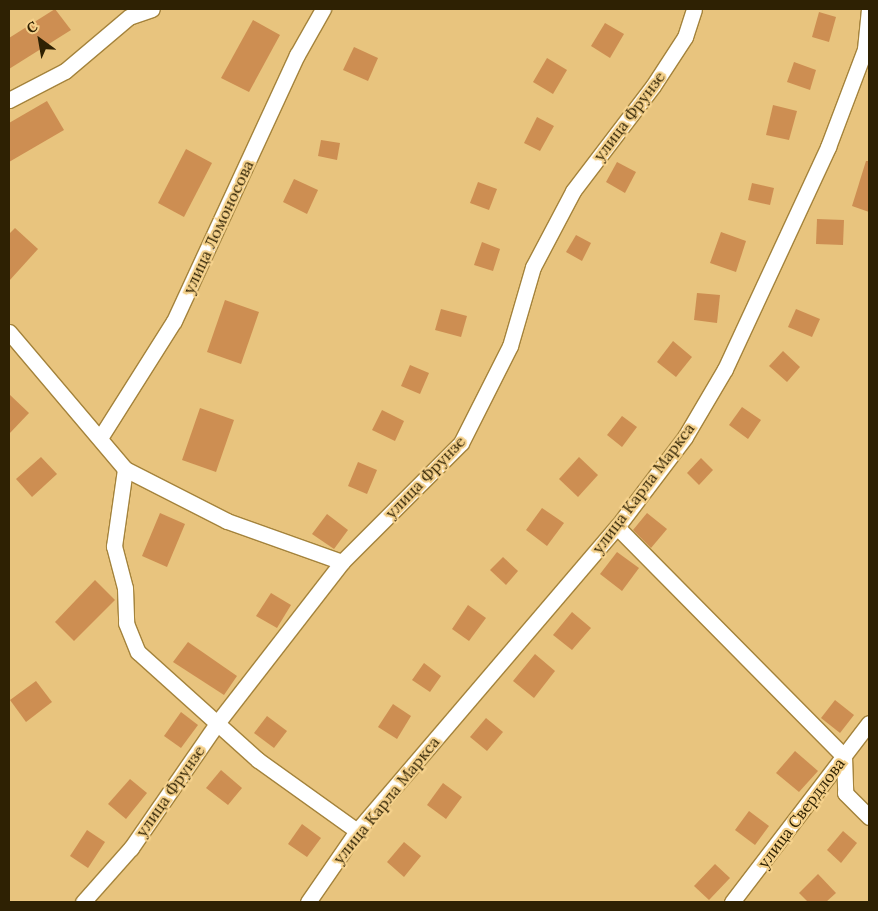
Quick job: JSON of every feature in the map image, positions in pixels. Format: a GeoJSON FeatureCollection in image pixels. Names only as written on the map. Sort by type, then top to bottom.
{"type":"FeatureCollection","features":[{"type":"Feature","properties":{"kind":"street"},"geometry":{"type":"LineString","coordinates":[[9,100],[65,71],[127,13],[152,9]]}},
{"type":"Feature","properties":{"kind":"street","name":"улица Ломоносова"},"geometry":{"type":"LineString","coordinates":[[100,438],[174,321],[297,55],[323,9]]}},
{"type":"Feature","properties":{"kind":"street","name":"улица Фрунзе"},"geometry":{"type":"LineString","coordinates":[[83,902],[131,848],[218,722],[342,562],[462,443],[510,346],[533,267],[573,191],[653,86],[685,37],[694,9]]}},
{"type":"Feature","properties":{"kind":"street","name":"улица Карла Маркса"},"geometry":{"type":"LineString","coordinates":[[308,902],[358,831],[617,526],[685,437],[725,369],[828,147],[865,49],[869,9]]}},
{"type":"Feature","properties":{"kind":"street"},"geometry":{"type":"LineString","coordinates":[[9,332],[125,469],[227,520],[342,562]]}},
{"type":"Feature","properties":{"kind":"street"},"geometry":{"type":"LineString","coordinates":[[125,469],[114,546],[124,588],[126,623],[138,652],[258,760],[358,831]]}},
{"type":"Feature","properties":{"kind":"street"},"geometry":{"type":"LineString","coordinates":[[617,526],[844,756],[845,793],[869,816]]}},
{"type":"Feature","properties":{"kind":"street","name":"улица Свердлова"},"geometry":{"type":"LineString","coordinates":[[732,902],[869,723]]}},
{"type":"Feature","properties":{"kind":"building"},"geometry":{"type":"Polygon","coordinates":[[[55,9],[71,30],[9,69],[9,38],[55,9]]]}},
{"type":"Feature","properties":{"kind":"building"},"geometry":{"type":"Polygon","coordinates":[[[819,12],[836,17],[829,42],[812,37],[819,12]]]}},
{"type":"Feature","properties":{"kind":"building"},"geometry":{"type":"Polygon","coordinates":[[[253,20],[280,35],[249,92],[221,78],[253,20]]]}},
{"type":"Feature","properties":{"kind":"building"},"geometry":{"type":"Polygon","coordinates":[[[605,23],[624,34],[610,58],[591,46],[605,23]]]}},
{"type":"Feature","properties":{"kind":"building"},"geometry":{"type":"Polygon","coordinates":[[[354,47],[378,58],[368,81],[343,70],[354,47]]]}},
{"type":"Feature","properties":{"kind":"building"},"geometry":{"type":"Polygon","coordinates":[[[547,58],[567,70],[553,94],[533,82],[547,58]]]}},
{"type":"Feature","properties":{"kind":"building"},"geometry":{"type":"Polygon","coordinates":[[[794,62],[816,70],[810,90],[787,82],[794,62]]]}},
{"type":"Feature","properties":{"kind":"building"},"geometry":{"type":"Polygon","coordinates":[[[47,101],[64,130],[9,162],[9,123],[47,101]]]}},
{"type":"Feature","properties":{"kind":"building"},"geometry":{"type":"Polygon","coordinates":[[[773,105],[797,111],[789,140],[766,135],[773,105]]]}},
{"type":"Feature","properties":{"kind":"building"},"geometry":{"type":"Polygon","coordinates":[[[537,117],[554,126],[540,151],[524,143],[537,117]]]}},
{"type":"Feature","properties":{"kind":"building"},"geometry":{"type":"Polygon","coordinates":[[[321,140],[340,143],[337,160],[318,156],[321,140]]]}},
{"type":"Feature","properties":{"kind":"building"},"geometry":{"type":"Polygon","coordinates":[[[186,149],[212,163],[184,217],[158,203],[186,149]]]}},
{"type":"Feature","properties":{"kind":"building"},"geometry":{"type":"Polygon","coordinates":[[[866,161],[869,161],[869,212],[852,206],[866,161]]]}},
{"type":"Feature","properties":{"kind":"building"},"geometry":{"type":"Polygon","coordinates":[[[617,162],[636,172],[625,193],[606,182],[617,162]]]}},
{"type":"Feature","properties":{"kind":"building"},"geometry":{"type":"Polygon","coordinates":[[[294,179],[318,190],[307,214],[283,202],[294,179]]]}},
{"type":"Feature","properties":{"kind":"building"},"geometry":{"type":"Polygon","coordinates":[[[478,182],[497,189],[489,210],[470,203],[478,182]]]}},
{"type":"Feature","properties":{"kind":"building"},"geometry":{"type":"Polygon","coordinates":[[[752,183],[774,188],[770,205],[748,200],[752,183]]]}},
{"type":"Feature","properties":{"kind":"building"},"geometry":{"type":"Polygon","coordinates":[[[817,219],[844,220],[843,245],[816,244],[817,219]]]}},
{"type":"Feature","properties":{"kind":"building"},"geometry":{"type":"Polygon","coordinates":[[[15,228],[38,249],[9,281],[9,234],[15,228]]]}},
{"type":"Feature","properties":{"kind":"building"},"geometry":{"type":"Polygon","coordinates":[[[721,232],[746,241],[736,272],[710,263],[721,232]]]}},
{"type":"Feature","properties":{"kind":"building"},"geometry":{"type":"Polygon","coordinates":[[[576,235],[591,243],[582,261],[566,252],[576,235]]]}},
{"type":"Feature","properties":{"kind":"building"},"geometry":{"type":"Polygon","coordinates":[[[482,242],[500,249],[493,271],[474,265],[482,242]]]}},
{"type":"Feature","properties":{"kind":"building"},"geometry":{"type":"Polygon","coordinates":[[[697,293],[720,295],[717,323],[694,320],[697,293]]]}},
{"type":"Feature","properties":{"kind":"building"},"geometry":{"type":"Polygon","coordinates":[[[225,300],[259,312],[241,364],[207,352],[225,300]]]}},
{"type":"Feature","properties":{"kind":"building"},"geometry":{"type":"Polygon","coordinates":[[[441,309],[467,316],[461,337],[435,330],[441,309]]]}},
{"type":"Feature","properties":{"kind":"building"},"geometry":{"type":"Polygon","coordinates":[[[796,309],[820,319],[812,337],[788,327],[796,309]]]}},
{"type":"Feature","properties":{"kind":"building"},"geometry":{"type":"Polygon","coordinates":[[[673,341],[692,357],[676,377],[657,362],[673,341]]]}},
{"type":"Feature","properties":{"kind":"building"},"geometry":{"type":"Polygon","coordinates":[[[783,351],[800,367],[787,382],[769,366],[783,351]]]}},
{"type":"Feature","properties":{"kind":"building"},"geometry":{"type":"Polygon","coordinates":[[[410,365],[429,373],[420,394],[401,386],[410,365]]]}},
{"type":"Feature","properties":{"kind":"building"},"geometry":{"type":"Polygon","coordinates":[[[9,394],[29,413],[9,434],[9,394]]]}},
{"type":"Feature","properties":{"kind":"building"},"geometry":{"type":"Polygon","coordinates":[[[742,407],[761,420],[748,439],[729,425],[742,407]]]}},
{"type":"Feature","properties":{"kind":"building"},"geometry":{"type":"Polygon","coordinates":[[[200,408],[234,420],[216,472],[182,460],[200,408]]]}},
{"type":"Feature","properties":{"kind":"building"},"geometry":{"type":"Polygon","coordinates":[[[382,410],[404,421],[395,441],[372,430],[382,410]]]}},
{"type":"Feature","properties":{"kind":"building"},"geometry":{"type":"Polygon","coordinates":[[[622,416],[637,427],[622,447],[607,435],[622,416]]]}},
{"type":"Feature","properties":{"kind":"building"},"geometry":{"type":"Polygon","coordinates":[[[41,457],[57,474],[32,497],[16,479],[41,457]]]}},
{"type":"Feature","properties":{"kind":"building"},"geometry":{"type":"Polygon","coordinates":[[[579,457],[598,475],[578,497],[559,479],[579,457]]]}},
{"type":"Feature","properties":{"kind":"building"},"geometry":{"type":"Polygon","coordinates":[[[701,458],[713,470],[699,485],[687,473],[701,458]]]}},
{"type":"Feature","properties":{"kind":"building"},"geometry":{"type":"Polygon","coordinates":[[[358,462],[377,470],[367,494],[348,486],[358,462]]]}},
{"type":"Feature","properties":{"kind":"building"},"geometry":{"type":"Polygon","coordinates":[[[542,508],[564,523],[547,546],[526,530],[542,508]]]}},
{"type":"Feature","properties":{"kind":"building"},"geometry":{"type":"Polygon","coordinates":[[[160,513],[185,524],[167,567],[142,556],[160,513]]]}},
{"type":"Feature","properties":{"kind":"building"},"geometry":{"type":"Polygon","coordinates":[[[647,513],[667,529],[651,548],[633,530],[647,513]]]}},
{"type":"Feature","properties":{"kind":"building"},"geometry":{"type":"Polygon","coordinates":[[[327,514],[348,530],[334,549],[312,534],[327,514]]]}},
{"type":"Feature","properties":{"kind":"building"},"geometry":{"type":"Polygon","coordinates":[[[617,552],[639,568],[622,591],[600,574],[617,552]]]}},
{"type":"Feature","properties":{"kind":"building"},"geometry":{"type":"Polygon","coordinates":[[[503,557],[518,571],[506,585],[490,570],[503,557]]]}},
{"type":"Feature","properties":{"kind":"building"},"geometry":{"type":"Polygon","coordinates":[[[95,580],[115,600],[74,641],[55,622],[95,580]]]}},
{"type":"Feature","properties":{"kind":"building"},"geometry":{"type":"Polygon","coordinates":[[[271,593],[291,605],[277,628],[256,616],[271,593]]]}},
{"type":"Feature","properties":{"kind":"building"},"geometry":{"type":"Polygon","coordinates":[[[468,605],[486,618],[469,641],[452,629],[468,605]]]}},
{"type":"Feature","properties":{"kind":"building"},"geometry":{"type":"Polygon","coordinates":[[[572,612],[591,628],[572,650],[553,635],[572,612]]]}},
{"type":"Feature","properties":{"kind":"building"},"geometry":{"type":"Polygon","coordinates":[[[188,642],[237,676],[224,695],[173,662],[188,642]]]}},
{"type":"Feature","properties":{"kind":"building"},"geometry":{"type":"Polygon","coordinates":[[[535,654],[555,671],[534,698],[513,681],[535,654]]]}},
{"type":"Feature","properties":{"kind":"building"},"geometry":{"type":"Polygon","coordinates":[[[424,663],[441,676],[430,692],[412,680],[424,663]]]}},
{"type":"Feature","properties":{"kind":"building"},"geometry":{"type":"Polygon","coordinates":[[[36,681],[52,702],[26,722],[10,700],[36,681]]]}},
{"type":"Feature","properties":{"kind":"building"},"geometry":{"type":"Polygon","coordinates":[[[835,700],[854,715],[840,733],[821,718],[835,700]]]}},
{"type":"Feature","properties":{"kind":"building"},"geometry":{"type":"Polygon","coordinates":[[[393,704],[411,716],[397,739],[378,727],[393,704]]]}},
{"type":"Feature","properties":{"kind":"building"},"geometry":{"type":"Polygon","coordinates":[[[181,712],[198,725],[181,748],[164,736],[181,712]]]}},
{"type":"Feature","properties":{"kind":"building"},"geometry":{"type":"Polygon","coordinates":[[[267,716],[287,731],[274,748],[254,733],[267,716]]]}},
{"type":"Feature","properties":{"kind":"building"},"geometry":{"type":"Polygon","coordinates":[[[486,718],[503,732],[487,751],[470,737],[486,718]]]}},
{"type":"Feature","properties":{"kind":"building"},"geometry":{"type":"Polygon","coordinates":[[[795,751],[818,771],[799,792],[776,773],[795,751]]]}},
{"type":"Feature","properties":{"kind":"building"},"geometry":{"type":"Polygon","coordinates":[[[221,770],[242,788],[228,805],[206,788],[221,770]]]}},
{"type":"Feature","properties":{"kind":"building"},"geometry":{"type":"Polygon","coordinates":[[[130,779],[147,793],[126,819],[108,804],[130,779]]]}},
{"type":"Feature","properties":{"kind":"building"},"geometry":{"type":"Polygon","coordinates":[[[443,783],[462,797],[446,819],[427,805],[443,783]]]}},
{"type":"Feature","properties":{"kind":"building"},"geometry":{"type":"Polygon","coordinates":[[[749,811],[769,826],[755,845],[735,830],[749,811]]]}},
{"type":"Feature","properties":{"kind":"building"},"geometry":{"type":"Polygon","coordinates":[[[302,824],[321,838],[307,857],[288,844],[302,824]]]}},
{"type":"Feature","properties":{"kind":"building"},"geometry":{"type":"Polygon","coordinates":[[[87,830],[105,842],[88,868],[70,856],[87,830]]]}},
{"type":"Feature","properties":{"kind":"building"},"geometry":{"type":"Polygon","coordinates":[[[843,831],[857,843],[841,863],[827,850],[843,831]]]}},
{"type":"Feature","properties":{"kind":"building"},"geometry":{"type":"Polygon","coordinates":[[[404,842],[421,856],[404,877],[387,862],[404,842]]]}},
{"type":"Feature","properties":{"kind":"building"},"geometry":{"type":"Polygon","coordinates":[[[715,864],[730,878],[709,900],[694,886],[715,864]]]}},
{"type":"Feature","properties":{"kind":"building"},"geometry":{"type":"Polygon","coordinates":[[[818,874],[836,893],[826,902],[808,902],[799,893],[818,874]]]}}]}
